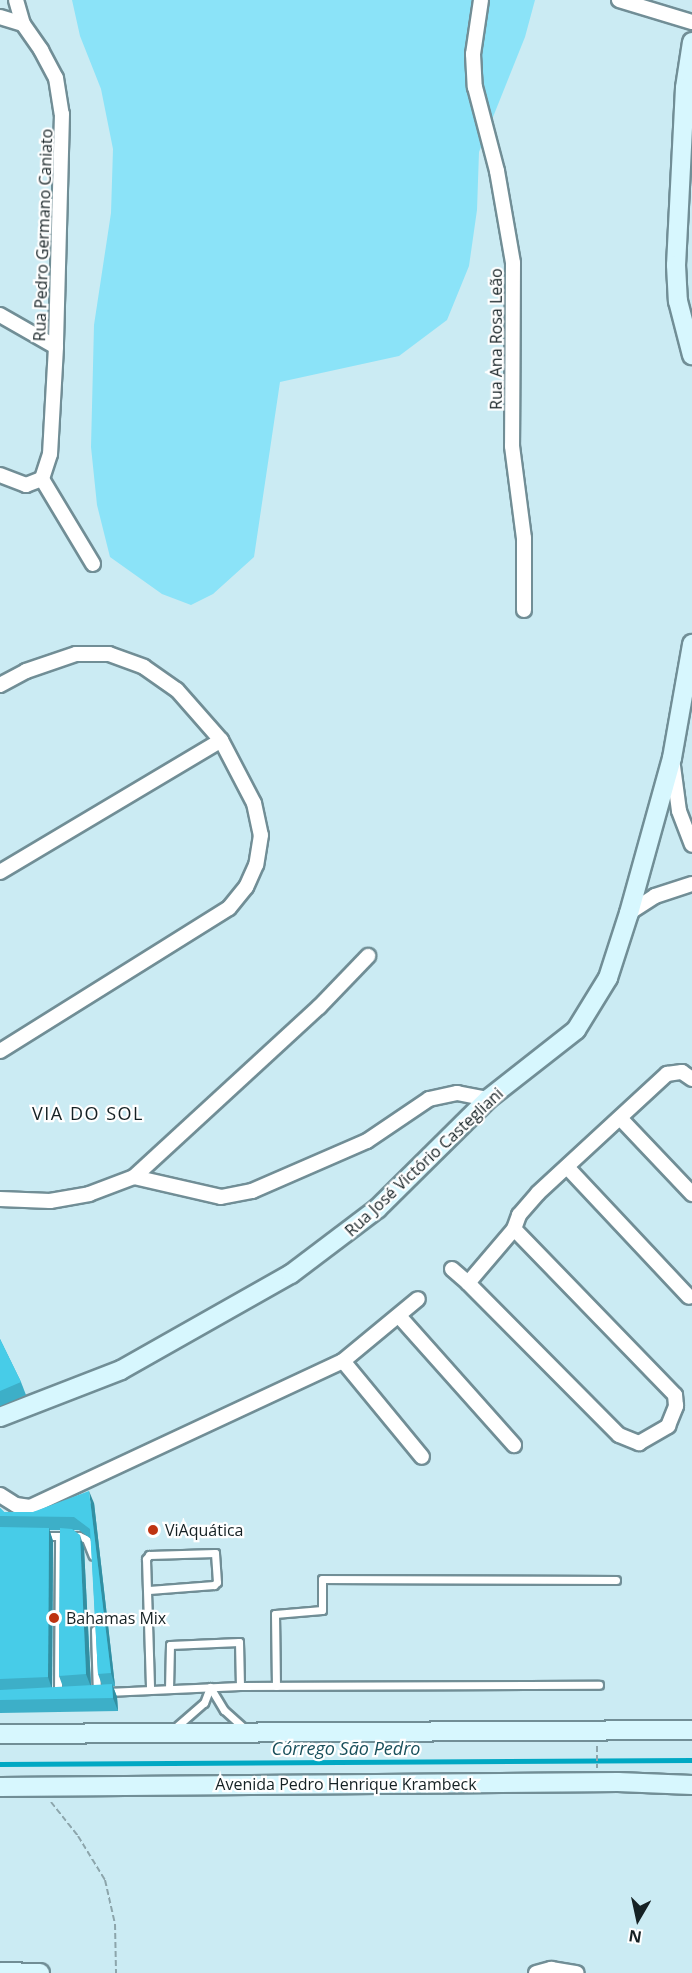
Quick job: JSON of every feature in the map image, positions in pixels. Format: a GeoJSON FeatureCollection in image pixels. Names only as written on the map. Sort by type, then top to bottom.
{"type":"FeatureCollection","features":[{"type":"Feature","properties":{"kind":"street","name":"Rua Pedro Germano Caniato"},"geometry":{"type":"LineString","coordinates":[[16,0],[23,24],[56,78],[62,114],[56,347],[50,454],[42,479]]}},
{"type":"Feature","properties":{"kind":"street","name":"Rua Ana Rosa Leão"},"geometry":{"type":"LineString","coordinates":[[481,0],[473,54],[475,87],[497,171],[513,263],[512,446],[524,538],[524,610]]}},
{"type":"Feature","properties":{"kind":"street"},"geometry":{"type":"LineString","coordinates":[[619,0],[692,22]]}},
{"type":"Feature","properties":{"kind":"street"},"geometry":{"type":"LineString","coordinates":[[0,17],[23,24]]}},
{"type":"Feature","properties":{"kind":"street"},"geometry":{"type":"LineString","coordinates":[[692,42],[682,139],[685,301],[692,355]]}},
{"type":"Feature","properties":{"kind":"street"},"geometry":{"type":"LineString","coordinates":[[0,315],[56,347]]}},
{"type":"Feature","properties":{"kind":"street"},"geometry":{"type":"LineString","coordinates":[[0,476],[26,485],[42,479],[93,564]]}},
{"type":"Feature","properties":{"kind":"street","name":"Rua José Victório Castegliani"},"geometry":{"type":"LineString","coordinates":[[0,1417],[121,1370],[291,1274],[377,1209],[488,1099],[576,1030],[608,978],[629,913],[672,758],[692,644]]}},
{"type":"Feature","properties":{"kind":"street"},"geometry":{"type":"LineString","coordinates":[[0,685],[67,656],[109,654],[144,667],[177,690],[221,740],[254,803],[261,836],[256,865],[246,887],[229,908],[0,1051]]}},
{"type":"Feature","properties":{"kind":"street"},"geometry":{"type":"LineString","coordinates":[[0,872],[221,740]]}},
{"type":"Feature","properties":{"kind":"street"},"geometry":{"type":"LineString","coordinates":[[672,758],[679,811],[692,845]]}},
{"type":"Feature","properties":{"kind":"street"},"geometry":{"type":"LineString","coordinates":[[629,913],[655,896],[692,884]]}},
{"type":"Feature","properties":{"kind":"street"},"geometry":{"type":"LineString","coordinates":[[0,1199],[50,1201],[89,1194],[134,1177],[319,1007],[368,956]]}},
{"type":"Feature","properties":{"kind":"street"},"geometry":{"type":"LineString","coordinates":[[468,1283],[514,1229],[519,1215],[667,1074],[682,1072],[692,1079]]}},
{"type":"Feature","properties":{"kind":"street"},"geometry":{"type":"LineString","coordinates":[[134,1177],[221,1197],[252,1191],[367,1141],[429,1099],[457,1093],[488,1099]]}},
{"type":"Feature","properties":{"kind":"street"},"geometry":{"type":"LineString","coordinates":[[620,1118],[692,1194]]}},
{"type":"Feature","properties":{"kind":"street"},"geometry":{"type":"LineString","coordinates":[[567,1167],[689,1297]]}},
{"type":"Feature","properties":{"kind":"street"},"geometry":{"type":"LineString","coordinates":[[452,1269],[619,1435],[639,1443],[668,1426],[676,1406],[675,1395],[514,1229]]}},
{"type":"Feature","properties":{"kind":"street"},"geometry":{"type":"LineString","coordinates":[[0,1495],[16,1505],[30,1507],[344,1361],[418,1299]]}},
{"type":"Feature","properties":{"kind":"street"},"geometry":{"type":"LineString","coordinates":[[399,1316],[514,1445]]}},
{"type":"Feature","properties":{"kind":"street"},"geometry":{"type":"LineString","coordinates":[[344,1361],[422,1457]]}},
{"type":"Feature","properties":{"kind":"street"},"geometry":{"type":"LineString","coordinates":[[0,1734],[692,1730]]}},
{"type":"Feature","properties":{"kind":"street","name":"Avenida Pedro Henrique Krambeck"},"geometry":{"type":"LineString","coordinates":[[0,1787],[608,1782],[692,1785]]}},
{"type":"Feature","properties":{"kind":"street"},"geometry":{"type":"LineString","coordinates":[[537,1972],[551,1969],[577,1973]]}},
{"type":"Feature","properties":{"kind":"street"},"geometry":{"type":"LineString","coordinates":[[0,1972],[40,1973]]}},
{"type":"Feature","properties":{"kind":"lane"},"geometry":{"type":"LineString","coordinates":[[36,1535],[86,1539],[93,1563]]}},
{"type":"Feature","properties":{"kind":"lane"},"geometry":{"type":"LineString","coordinates":[[58,1694],[59,1536]]}},
{"type":"Feature","properties":{"kind":"lane"},"geometry":{"type":"LineString","coordinates":[[149,1590],[214,1585],[217,1582],[215,1553],[149,1555],[149,1590],[150,1689]]}},
{"type":"Feature","properties":{"kind":"lane"},"geometry":{"type":"LineString","coordinates":[[276,1686],[275,1614],[322,1610],[322,1579],[616,1580]]}},
{"type":"Feature","properties":{"kind":"lane"},"geometry":{"type":"LineString","coordinates":[[95,1622],[97,1693]]}},
{"type":"Feature","properties":{"kind":"lane"},"geometry":{"type":"LineString","coordinates":[[169,1689],[167,1647],[239,1642],[240,1686]]}},
{"type":"Feature","properties":{"kind":"lane"},"geometry":{"type":"LineString","coordinates":[[88,1693],[240,1686],[599,1685]]}},
{"type":"Feature","properties":{"kind":"lane"},"geometry":{"type":"LineString","coordinates":[[163,1733],[197,1711],[210,1687]]}},
{"type":"Feature","properties":{"kind":"lane"},"geometry":{"type":"LineString","coordinates":[[210,1687],[224,1710],[252,1734]]}},
{"type":"Feature","properties":{"kind":"lane"},"geometry":{"type":"LineString","coordinates":[[46,1695],[68,1694]]}},
{"type":"Feature","properties":{"kind":"path"},"geometry":{"type":"LineString","coordinates":[[597,1749],[597,1770]]}},
{"type":"Feature","properties":{"kind":"path"},"geometry":{"type":"LineString","coordinates":[[39,1786],[78,1836],[105,1880],[115,1924],[116,1973]]}},
{"type":"Feature","properties":{"kind":"shaded area"},"geometry":{"type":"Polygon","coordinates":[[[72,0],[535,0],[525,37],[479,152],[477,210],[469,266],[447,320],[399,356],[280,382],[254,557],[213,594],[191,605],[162,594],[110,557],[97,505],[91,447],[94,325],[111,213],[113,149],[101,89],[80,36],[72,0]]]}},
{"type":"Feature","properties":{"kind":"building"},"geometry":{"type":"Polygon","coordinates":[[[0,1339],[21,1382],[0,1391],[0,1339]]]}},
{"type":"Feature","properties":{"kind":"building"},"geometry":{"type":"Polygon","coordinates":[[[89,1491],[111,1673],[98,1674],[90,1529],[74,1517],[0,1516],[0,1508],[4,1512],[33,1512],[89,1491]]]}},
{"type":"Feature","properties":{"kind":"building"},"geometry":{"type":"Polygon","coordinates":[[[0,1527],[49,1528],[48,1677],[0,1679],[0,1527]]]}},
{"type":"Feature","properties":{"kind":"building"},"geometry":{"type":"Polygon","coordinates":[[[60,1528],[72,1529],[80,1535],[86,1674],[59,1676],[60,1528]]]}},
{"type":"Feature","properties":{"kind":"building"},"geometry":{"type":"Polygon","coordinates":[[[112,1684],[113,1698],[0,1700],[0,1690],[112,1684]]]}},
{"type":"Feature","properties":{"kind":"waterway","name":"Córrego São Pedro"},"geometry":{"type":"LineString","coordinates":[[0,1764],[692,1760]]}},
{"type":"Feature","properties":{"kind":"place","name":"ViAquática"},"geometry":{"type":"Point","coordinates":[153,1530]}},
{"type":"Feature","properties":{"kind":"place","name":"Bahamas Mix"},"geometry":{"type":"Point","coordinates":[54,1618]}},
{"type":"Feature","properties":{"kind":"district","name":"VIA DO SOL"},"geometry":{"type":"Point","coordinates":[88,1113]}}]}
